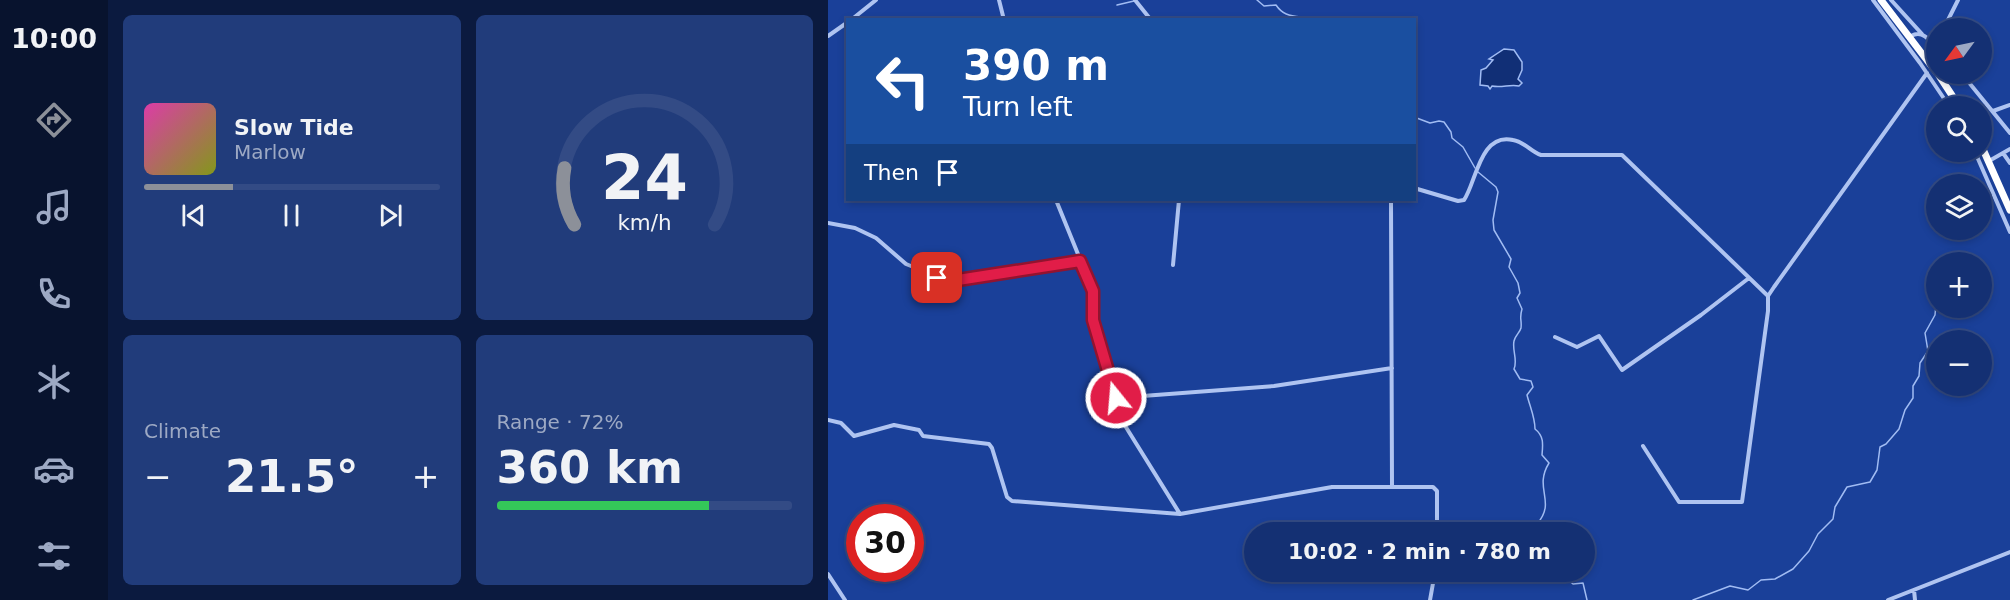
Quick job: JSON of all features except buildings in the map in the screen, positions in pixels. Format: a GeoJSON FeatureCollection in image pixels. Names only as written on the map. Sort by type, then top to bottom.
{"type":"FeatureCollection","features":[{"type":"Feature","properties":{"kind":"highway"},"geometry":{"type":"LineString","coordinates":[[1883,2],[1926,57]]}},
{"type":"Feature","properties":{"kind":"highway"},"geometry":{"type":"LineString","coordinates":[[1989,162],[2010,210]]}},
{"type":"Feature","properties":{"kind":"street"},"geometry":{"type":"LineString","coordinates":[[853,18],[876,0]]}},
{"type":"Feature","properties":{"kind":"street"},"geometry":{"type":"LineString","coordinates":[[999,0],[1004,18]]}},
{"type":"Feature","properties":{"kind":"street"},"geometry":{"type":"LineString","coordinates":[[1135,0],[1149,18]]}},
{"type":"Feature","properties":{"kind":"street"},"geometry":{"type":"LineString","coordinates":[[1873,0],[1883,2],[1926,37]]}},
{"type":"Feature","properties":{"kind":"street"},"geometry":{"type":"LineString","coordinates":[[1949,18],[1958,0]]}},
{"type":"Feature","properties":{"kind":"street"},"geometry":{"type":"LineString","coordinates":[[1883,2],[1926,71]]}},
{"type":"Feature","properties":{"kind":"street"},"geometry":{"type":"LineString","coordinates":[[828,36],[846,23]]}},
{"type":"Feature","properties":{"kind":"street"},"geometry":{"type":"LineString","coordinates":[[1911,36],[1916,33],[1922,34]]}},
{"type":"Feature","properties":{"kind":"street"},"geometry":{"type":"LineString","coordinates":[[1643,446],[1679,502],[1742,503],[1768,311],[1768,296],[1926,74]]}},
{"type":"Feature","properties":{"kind":"street"},"geometry":{"type":"LineString","coordinates":[[1970,84],[2010,133]]}},
{"type":"Feature","properties":{"kind":"street"},"geometry":{"type":"LineString","coordinates":[[1993,111],[2010,105]]}},
{"type":"Feature","properties":{"kind":"street"},"geometry":{"type":"LineString","coordinates":[[1416,189],[1458,201],[1464,200],[1482,157],[1496,144],[1508,139],[1524,144],[1536,154],[1542,155],[1622,155],[1768,296]]}},
{"type":"Feature","properties":{"kind":"street"},"geometry":{"type":"LineString","coordinates":[[1992,159],[2010,149]]}},
{"type":"Feature","properties":{"kind":"street"},"geometry":{"type":"LineString","coordinates":[[2003,153],[2010,163]]}},
{"type":"Feature","properties":{"kind":"street"},"geometry":{"type":"LineString","coordinates":[[1983,162],[2010,232]]}},
{"type":"Feature","properties":{"kind":"street"},"geometry":{"type":"LineString","coordinates":[[1056,201],[1093,291],[1093,320],[1124,424],[1180,514]]}},
{"type":"Feature","properties":{"kind":"street"},"geometry":{"type":"LineString","coordinates":[[1173,265],[1179,201]]}},
{"type":"Feature","properties":{"kind":"street"},"geometry":{"type":"LineString","coordinates":[[1391,201],[1392,487]]}},
{"type":"Feature","properties":{"kind":"street"},"geometry":{"type":"LineString","coordinates":[[828,223],[855,228],[876,238],[906,264],[948,281],[988,277],[1049,264],[1080,261]]}},
{"type":"Feature","properties":{"kind":"street"},"geometry":{"type":"LineString","coordinates":[[1555,337],[1577,348],[1599,336],[1622,370],[1701,315],[1749,278]]}},
{"type":"Feature","properties":{"kind":"street"},"geometry":{"type":"LineString","coordinates":[[1116,398],[1274,386],[1392,368]]}},
{"type":"Feature","properties":{"kind":"street"},"geometry":{"type":"LineString","coordinates":[[828,420],[841,423],[854,436],[894,425],[919,430],[923,436],[989,444],[1007,497],[1012,501],[1180,514],[1332,487],[1435,487],[1437,522]]}},
{"type":"Feature","properties":{"kind":"street"},"geometry":{"type":"LineString","coordinates":[[1888,600],[2010,552]]}},
{"type":"Feature","properties":{"kind":"street"},"geometry":{"type":"LineString","coordinates":[[828,574],[845,600]]}},
{"type":"Feature","properties":{"kind":"street"},"geometry":{"type":"LineString","coordinates":[[1430,600],[1433,582]]}},
{"type":"Feature","properties":{"kind":"street"},"geometry":{"type":"LineString","coordinates":[[1914,590],[1915,600]]}},
{"type":"Feature","properties":{"kind":"water"},"geometry":{"type":"Polygon","coordinates":[[[1504,49],[1514,50],[1522,62],[1522,70],[1518,79],[1522,83],[1519,86],[1492,86],[1490,89],[1488,86],[1480,85],[1481,70],[1493,60],[1489,59],[1504,49]]]}},
{"type":"Feature","properties":{"kind":"waterway"},"geometry":{"type":"LineString","coordinates":[[1257,0],[1264,6],[1276,5],[1283,12],[1302,18]]}},
{"type":"Feature","properties":{"kind":"waterway"},"geometry":{"type":"LineString","coordinates":[[1117,5],[1134,1]]}},
{"type":"Feature","properties":{"kind":"waterway"},"geometry":{"type":"LineString","coordinates":[[1416,118],[1430,123],[1444,122],[1452,138],[1463,147],[1475,168]]}},
{"type":"Feature","properties":{"kind":"waterway"},"geometry":{"type":"LineString","coordinates":[[1478,172],[1496,187],[1498,192],[1493,220],[1494,230],[1511,259],[1509,267],[1518,283],[1520,293],[1517,298],[1522,309],[1521,328],[1514,341],[1514,369],[1520,379],[1531,381],[1533,387],[1527,395],[1535,429],[1542,440],[1542,455],[1549,463],[1543,480],[1545,508],[1538,522]]}},
{"type":"Feature","properties":{"kind":"waterway"},"geometry":{"type":"LineString","coordinates":[[1693,600],[1730,586],[1748,590],[1761,580],[1775,579],[1793,569],[1809,551],[1818,534],[1833,519],[1835,507],[1847,487],[1870,482],[1877,470],[1880,447],[1886,444],[1899,429],[1905,410],[1913,398],[1913,386],[1919,376],[1920,363],[1928,351],[1925,333],[1933,318]]}},
{"type":"Feature","properties":{"kind":"waterway"},"geometry":{"type":"LineString","coordinates":[[1570,582],[1583,583],[1587,600]]}},
{"type":"Feature","properties":{"kind":"route"},"geometry":{"type":"LineString","coordinates":[[937,278],[948,281],[988,277],[1049,264],[1080,261],[1093,291],[1093,320],[1116,398]]}}]}
